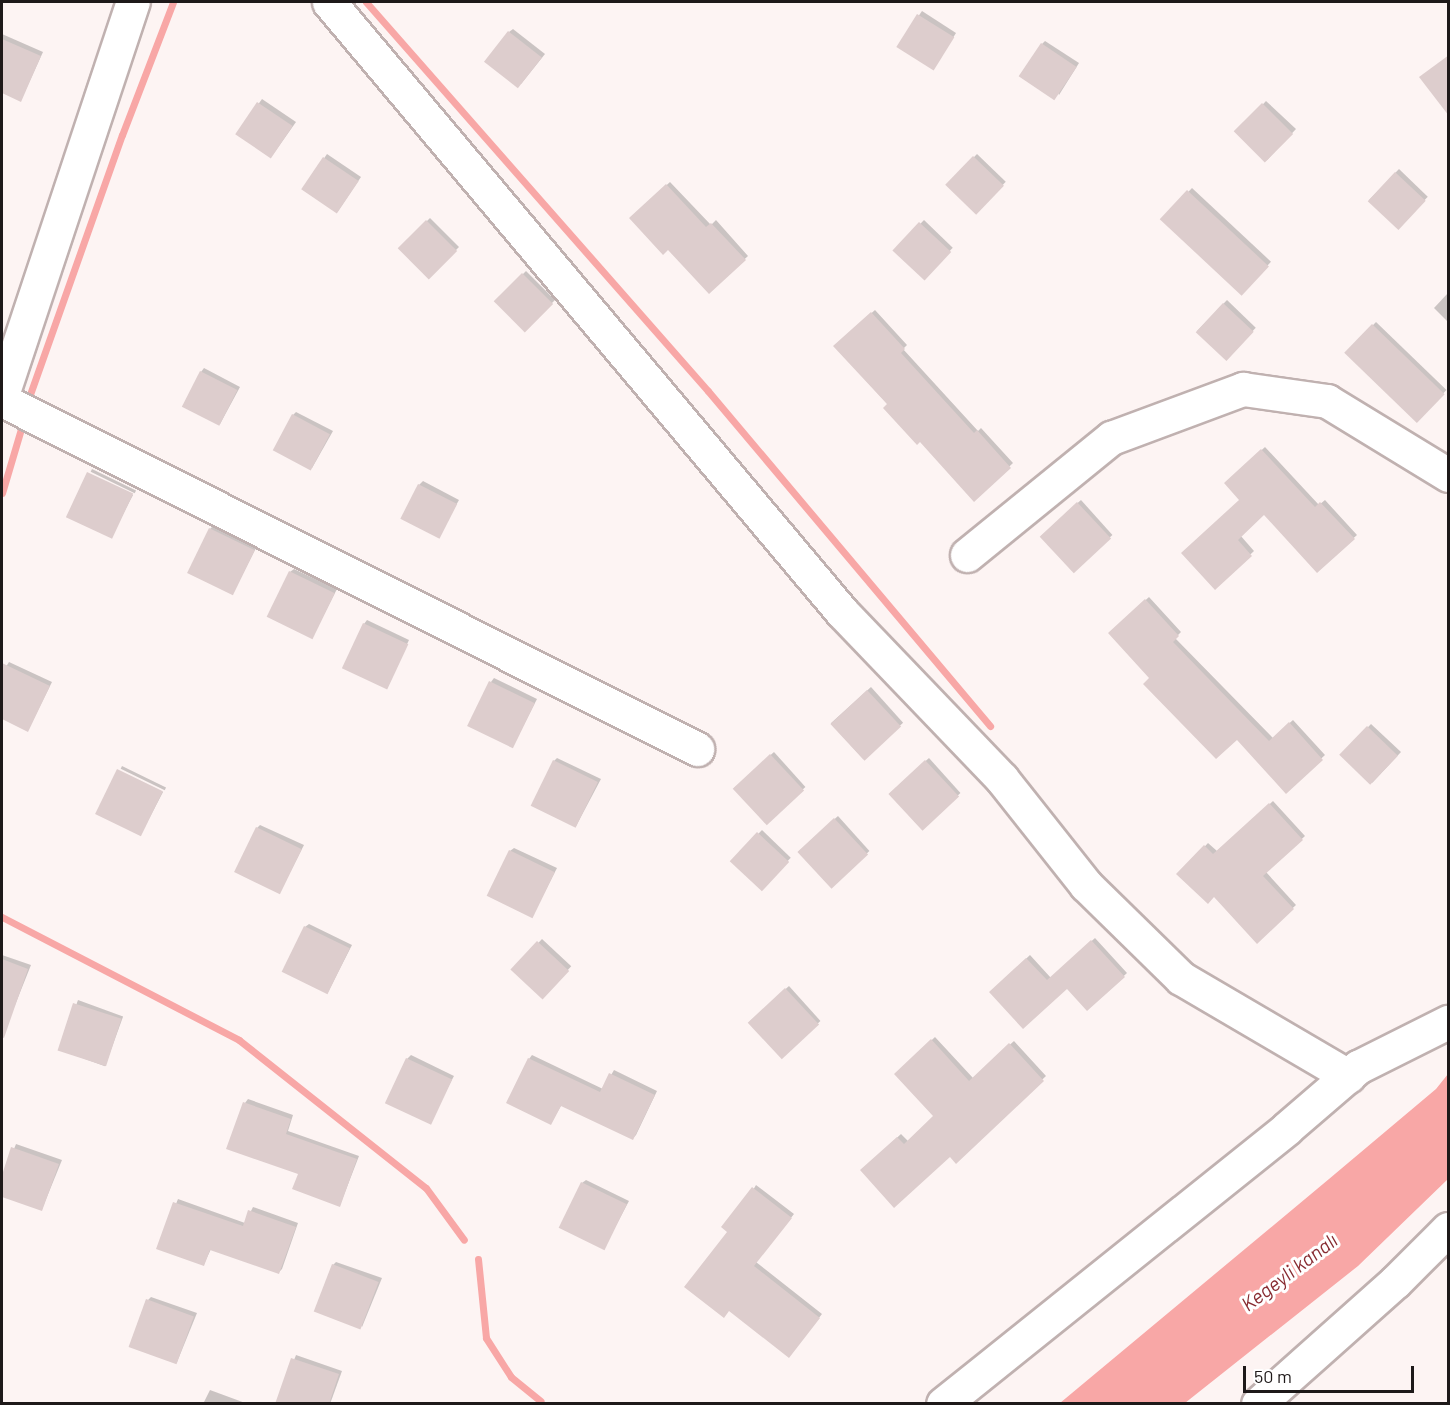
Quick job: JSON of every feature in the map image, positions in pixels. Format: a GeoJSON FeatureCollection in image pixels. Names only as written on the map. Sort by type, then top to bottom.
{"type":"FeatureCollection","features":[{"type":"Feature","properties":{"kind":"street"},"geometry":{"type":"LineString","coordinates":[[2,394],[133,2]]}},
{"type":"Feature","properties":{"kind":"street"},"geometry":{"type":"LineString","coordinates":[[329,2],[842,612],[1002,779],[1086,885],[1181,978],[1348,1076]]}},
{"type":"Feature","properties":{"kind":"street"},"geometry":{"type":"LineString","coordinates":[[967,555],[1111,438],[1243,389],[1327,401],[1449,475]]}},
{"type":"Feature","properties":{"kind":"street"},"geometry":{"type":"LineString","coordinates":[[2,400],[697,749]]}},
{"type":"Feature","properties":{"kind":"street"},"geometry":{"type":"LineString","coordinates":[[943,1404],[1358,1066],[1449,1022]]}},
{"type":"Feature","properties":{"kind":"street"},"geometry":{"type":"LineString","coordinates":[[1258,1404],[1292,1391],[1395,1282],[1449,1229]]}},
{"type":"Feature","properties":{"kind":"water","name":"Kegeyli kanalı"},"geometry":{"type":"Polygon","coordinates":[[[1448,1074],[1448,1179],[1358,1266],[1185,1403],[1060,1403],[1436,1089],[1448,1074]]]}},
{"type":"Feature","properties":{"kind":"building"},"geometry":{"type":"Polygon","coordinates":[[[917,14],[954,37],[934,70],[896,47],[917,14]]]}},
{"type":"Feature","properties":{"kind":"building"},"geometry":{"type":"Polygon","coordinates":[[[508,31],[542,57],[518,88],[484,62],[508,31]]]}},
{"type":"Feature","properties":{"kind":"building"},"geometry":{"type":"Polygon","coordinates":[[[2,39],[41,56],[21,102],[2,93],[2,39]]]}},
{"type":"Feature","properties":{"kind":"building"},"geometry":{"type":"Polygon","coordinates":[[[1041,43],[1077,67],[1054,100],[1019,76],[1041,43]]]}},
{"type":"Feature","properties":{"kind":"building"},"geometry":{"type":"Polygon","coordinates":[[[1449,55],[1449,116],[1419,77],[1449,55]]]}},
{"type":"Feature","properties":{"kind":"building"},"geometry":{"type":"Polygon","coordinates":[[[257,102],[293,126],[271,158],[235,134],[257,102]]]}},
{"type":"Feature","properties":{"kind":"building"},"geometry":{"type":"Polygon","coordinates":[[[1262,103],[1293,134],[1265,162],[1234,131],[1262,103]]]}},
{"type":"Feature","properties":{"kind":"building"},"geometry":{"type":"Polygon","coordinates":[[[973,156],[1004,186],[976,215],[945,185],[973,156]]]}},
{"type":"Feature","properties":{"kind":"building"},"geometry":{"type":"Polygon","coordinates":[[[323,157],[359,181],[337,213],[301,189],[323,157]]]}},
{"type":"Feature","properties":{"kind":"building"},"geometry":{"type":"Polygon","coordinates":[[[1395,172],[1426,201],[1398,230],[1368,201],[1395,172]]]}},
{"type":"Feature","properties":{"kind":"building"},"geometry":{"type":"Polygon","coordinates":[[[666,184],[706,227],[711,223],[746,260],[709,294],[668,250],[663,255],[629,218],[666,184]]]}},
{"type":"Feature","properties":{"kind":"building"},"geometry":{"type":"Polygon","coordinates":[[[1187,190],[1269,266],[1242,296],[1160,219],[1187,190]]]}},
{"type":"Feature","properties":{"kind":"building"},"geometry":{"type":"Polygon","coordinates":[[[426,220],[457,251],[429,279],[398,248],[426,220]]]}},
{"type":"Feature","properties":{"kind":"building"},"geometry":{"type":"Polygon","coordinates":[[[919,222],[951,252],[925,281],[892,251],[919,222]]]}},
{"type":"Feature","properties":{"kind":"building"},"geometry":{"type":"Polygon","coordinates":[[[522,273],[553,304],[525,332],[494,301],[522,273]]]}},
{"type":"Feature","properties":{"kind":"building"},"geometry":{"type":"Polygon","coordinates":[[[1223,303],[1254,332],[1226,361],[1196,332],[1223,303]]]}},
{"type":"Feature","properties":{"kind":"building"},"geometry":{"type":"Polygon","coordinates":[[[871,312],[905,349],[901,353],[974,433],[977,430],[1011,468],[974,502],[920,442],[917,445],[883,408],[887,404],[833,346],[871,312]]]}},
{"type":"Feature","properties":{"kind":"building"},"geometry":{"type":"Polygon","coordinates":[[[1372,324],[1445,394],[1417,423],[1344,353],[1372,324]]]}},
{"type":"Feature","properties":{"kind":"building"},"geometry":{"type":"Polygon","coordinates":[[[200,371],[237,390],[219,426],[182,407],[200,371]]]}},
{"type":"Feature","properties":{"kind":"building"},"geometry":{"type":"Polygon","coordinates":[[[292,414],[330,434],[311,470],[273,450],[292,414]]]}},
{"type":"Feature","properties":{"kind":"building"},"geometry":{"type":"Polygon","coordinates":[[[1261,449],[1315,507],[1320,502],[1355,539],[1317,573],[1264,515],[1238,540],[1252,556],[1215,590],[1181,553],[1239,500],[1224,483],[1261,449]]]}},
{"type":"Feature","properties":{"kind":"building"},"geometry":{"type":"Polygon","coordinates":[[[87,472],[133,494],[112,539],[66,517],[87,472]]]}},
{"type":"Feature","properties":{"kind":"building"},"geometry":{"type":"Polygon","coordinates":[[[418,484],[457,504],[439,539],[400,519],[418,484]]]}},
{"type":"Feature","properties":{"kind":"building"},"geometry":{"type":"Polygon","coordinates":[[[1077,502],[1111,539],[1074,573],[1040,537],[1077,502]]]}},
{"type":"Feature","properties":{"kind":"building"},"geometry":{"type":"Polygon","coordinates":[[[209,528],[255,550],[233,595],[187,573],[209,528]]]}},
{"type":"Feature","properties":{"kind":"building"},"geometry":{"type":"Polygon","coordinates":[[[289,571],[335,593],[312,639],[267,617],[289,571]]]}},
{"type":"Feature","properties":{"kind":"building"},"geometry":{"type":"Polygon","coordinates":[[[1145,599],[1179,636],[1173,642],[1269,741],[1289,722],[1323,760],[1286,794],[1237,740],[1216,759],[1143,684],[1149,678],[1108,633],[1145,599]]]}},
{"type":"Feature","properties":{"kind":"building"},"geometry":{"type":"Polygon","coordinates":[[[363,623],[408,644],[387,689],[342,668],[363,623]]]}},
{"type":"Feature","properties":{"kind":"building"},"geometry":{"type":"Polygon","coordinates":[[[2,663],[50,686],[28,732],[2,719],[2,663]]]}},
{"type":"Feature","properties":{"kind":"building"},"geometry":{"type":"Polygon","coordinates":[[[489,681],[535,703],[513,748],[467,726],[489,681]]]}},
{"type":"Feature","properties":{"kind":"building"},"geometry":{"type":"Polygon","coordinates":[[[867,690],[901,727],[865,761],[830,724],[867,690]]]}},
{"type":"Feature","properties":{"kind":"building"},"geometry":{"type":"Polygon","coordinates":[[[1367,726],[1398,756],[1370,785],[1339,755],[1367,726]]]}},
{"type":"Feature","properties":{"kind":"building"},"geometry":{"type":"Polygon","coordinates":[[[770,754],[804,791],[767,825],[733,789],[770,754]]]}},
{"type":"Feature","properties":{"kind":"building"},"geometry":{"type":"Polygon","coordinates":[[[553,760],[598,782],[576,828],[531,806],[553,760]]]}},
{"type":"Feature","properties":{"kind":"building"},"geometry":{"type":"Polygon","coordinates":[[[925,760],[959,797],[923,831],[888,794],[925,760]]]}},
{"type":"Feature","properties":{"kind":"building"},"geometry":{"type":"Polygon","coordinates":[[[117,769],[163,791],[141,836],[95,814],[117,769]]]}},
{"type":"Feature","properties":{"kind":"building"},"geometry":{"type":"Polygon","coordinates":[[[1269,803],[1303,840],[1263,876],[1294,909],[1257,944],[1214,897],[1208,904],[1176,874],[1204,845],[1213,854],[1269,803]]]}},
{"type":"Feature","properties":{"kind":"building"},"geometry":{"type":"Polygon","coordinates":[[[834,818],[868,855],[832,889],[797,852],[834,818]]]}},
{"type":"Feature","properties":{"kind":"building"},"geometry":{"type":"Polygon","coordinates":[[[256,827],[302,849],[280,894],[234,872],[256,827]]]}},
{"type":"Feature","properties":{"kind":"building"},"geometry":{"type":"Polygon","coordinates":[[[757,832],[789,862],[762,891],[730,861],[757,832]]]}},
{"type":"Feature","properties":{"kind":"building"},"geometry":{"type":"Polygon","coordinates":[[[509,850],[555,872],[532,918],[487,896],[509,850]]]}},
{"type":"Feature","properties":{"kind":"building"},"geometry":{"type":"Polygon","coordinates":[[[304,926],[350,948],[327,994],[282,972],[304,926]]]}},
{"type":"Feature","properties":{"kind":"building"},"geometry":{"type":"Polygon","coordinates":[[[1091,940],[1125,977],[1087,1011],[1067,989],[1023,1029],[989,992],[1026,958],[1047,980],[1091,940]]]}},
{"type":"Feature","properties":{"kind":"building"},"geometry":{"type":"Polygon","coordinates":[[[537,941],[569,971],[543,1000],[510,970],[537,941]]]}},
{"type":"Feature","properties":{"kind":"building"},"geometry":{"type":"Polygon","coordinates":[[[2,959],[28,969],[4,1038],[2,1037],[2,959]]]}},
{"type":"Feature","properties":{"kind":"building"},"geometry":{"type":"Polygon","coordinates":[[[785,988],[819,1025],[782,1059],[748,1023],[785,988]]]}},
{"type":"Feature","properties":{"kind":"building"},"geometry":{"type":"Polygon","coordinates":[[[73,1003],[122,1019],[106,1066],[58,1051],[73,1003]]]}},
{"type":"Feature","properties":{"kind":"building"},"geometry":{"type":"Polygon","coordinates":[[[931,1039],[969,1081],[1009,1043],[1044,1081],[956,1164],[950,1157],[894,1208],[860,1170],[897,1137],[904,1144],[933,1116],[894,1074],[931,1039]]]}},
{"type":"Feature","properties":{"kind":"building"},"geometry":{"type":"Polygon","coordinates":[[[406,1058],[452,1080],[431,1125],[385,1103],[406,1058]]]}},
{"type":"Feature","properties":{"kind":"building"},"geometry":{"type":"Polygon","coordinates":[[[528,1058],[600,1092],[609,1073],[655,1095],[633,1140],[561,1106],[551,1125],[506,1103],[528,1058]]]}},
{"type":"Feature","properties":{"kind":"building"},"geometry":{"type":"Polygon","coordinates":[[[243,1102],[291,1119],[286,1134],[357,1159],[340,1207],[292,1189],[298,1174],[226,1149],[243,1102]]]}},
{"type":"Feature","properties":{"kind":"building"},"geometry":{"type":"Polygon","coordinates":[[[11,1147],[59,1164],[42,1211],[2,1197],[2,1175],[11,1147]]]}},
{"type":"Feature","properties":{"kind":"building"},"geometry":{"type":"Polygon","coordinates":[[[581,1182],[627,1204],[604,1250],[559,1228],[581,1182]]]}},
{"type":"Feature","properties":{"kind":"building"},"geometry":{"type":"Polygon","coordinates":[[[752,1187],[792,1218],[754,1266],[820,1318],[789,1358],[729,1311],[724,1318],[684,1287],[727,1232],[721,1227],[752,1187]]]}},
{"type":"Feature","properties":{"kind":"building"},"geometry":{"type":"Polygon","coordinates":[[[173,1202],[243,1226],[248,1210],[296,1227],[279,1274],[210,1250],[204,1266],[156,1249],[173,1202]]]}},
{"type":"Feature","properties":{"kind":"building"},"geometry":{"type":"Polygon","coordinates":[[[332,1264],[379,1282],[360,1330],[314,1312],[332,1264]]]}},
{"type":"Feature","properties":{"kind":"building"},"geometry":{"type":"Polygon","coordinates":[[[146,1299],[194,1316],[176,1364],[129,1347],[146,1299]]]}},
{"type":"Feature","properties":{"kind":"building"},"geometry":{"type":"Polygon","coordinates":[[[291,1358],[339,1374],[329,1404],[275,1404],[291,1358]]]}},
{"type":"Feature","properties":{"kind":"waterway"},"geometry":{"type":"LineString","coordinates":[[28,400],[122,135],[173,2]]}},
{"type":"Feature","properties":{"kind":"waterway"},"geometry":{"type":"LineString","coordinates":[[366,2],[708,391],[990,726]]}},
{"type":"Feature","properties":{"kind":"waterway"},"geometry":{"type":"LineString","coordinates":[[2,493],[23,422]]}},
{"type":"Feature","properties":{"kind":"waterway"},"geometry":{"type":"LineString","coordinates":[[2,917],[239,1040],[426,1188],[464,1240]]}},
{"type":"Feature","properties":{"kind":"waterway"},"geometry":{"type":"LineString","coordinates":[[478,1259],[486,1338],[511,1377],[541,1401]]}}]}
